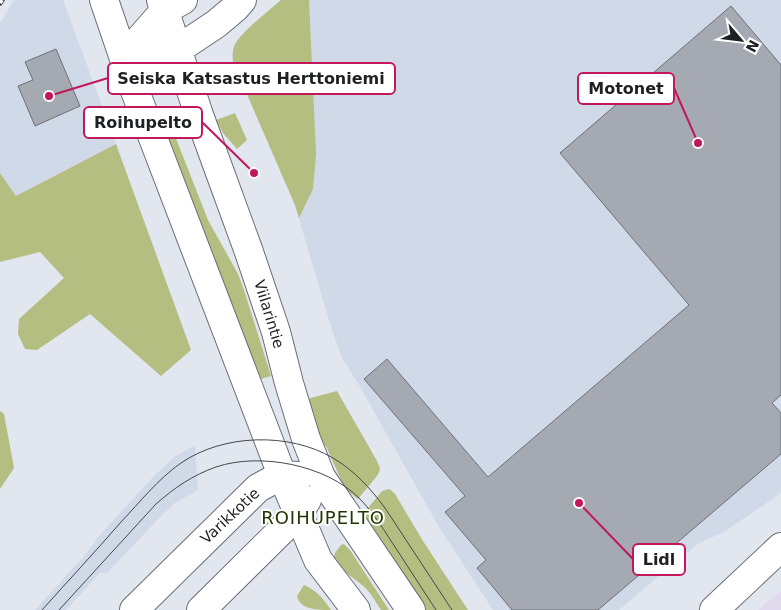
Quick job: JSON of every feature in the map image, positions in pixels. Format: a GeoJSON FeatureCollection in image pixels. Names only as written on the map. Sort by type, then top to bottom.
{"type":"FeatureCollection","features":[{"type":"Feature","properties":{"kind":"main road"},"geometry":{"type":"LineString","coordinates":[[104,0],[135,91],[298,514],[318,560],[356,610]]}},
{"type":"Feature","properties":{"kind":"main road"},"geometry":{"type":"LineString","coordinates":[[124,57],[177,50],[216,24],[242,0]]}},
{"type":"Feature","properties":{"kind":"main road"},"geometry":{"type":"LineString","coordinates":[[124,57],[170,3]]}},
{"type":"Feature","properties":{"kind":"main road","name":"Viilarintie"},"geometry":{"type":"LineString","coordinates":[[170,3],[177,50],[252,260],[276,332],[306,439],[321,477],[411,610]]}},
{"type":"Feature","properties":{"kind":"main road"},"geometry":{"type":"LineString","coordinates":[[201,610],[298,514],[321,477],[282,475]]}},
{"type":"Feature","properties":{"kind":"main road","name":"Varikkotie"},"geometry":{"type":"LineString","coordinates":[[134,610],[258,488],[282,475]]}},
{"type":"Feature","properties":{"kind":"main road"},"geometry":{"type":"LineString","coordinates":[[705,610],[723,602],[781,547]]}},
{"type":"Feature","properties":{"kind":"shaded area"},"geometry":{"type":"Polygon","coordinates":[[[14,0],[63,0],[116,144],[16,196],[0,173],[0,23],[14,0]]]}},
{"type":"Feature","properties":{"kind":"shaded area"},"geometry":{"type":"Polygon","coordinates":[[[281,0],[781,0],[781,493],[724,532],[699,543],[619,610],[493,610],[439,527],[342,358],[295,205],[233,62],[234,45],[243,34],[281,0]]]}},
{"type":"Feature","properties":{"kind":"shaded area"},"geometry":{"type":"Polygon","coordinates":[[[195,445],[198,490],[175,503],[107,573],[100,573],[66,610],[35,610],[152,478],[174,457],[195,445]]]}},
{"type":"Feature","properties":{"kind":"shaded area"},"geometry":{"type":"Polygon","coordinates":[[[781,591],[781,610],[758,610],[781,591]]]}},
{"type":"Feature","properties":{"kind":"green space"},"geometry":{"type":"Polygon","coordinates":[[[281,0],[309,0],[316,154],[313,189],[299,218],[233,62],[234,47],[241,36],[281,0]]]}},
{"type":"Feature","properties":{"kind":"green space"},"geometry":{"type":"Polygon","coordinates":[[[235,113],[247,140],[237,149],[223,133],[216,120],[235,113]]]}},
{"type":"Feature","properties":{"kind":"green space"},"geometry":{"type":"Polygon","coordinates":[[[175,136],[208,220],[238,274],[271,376],[261,379],[167,139],[175,136]]]}},
{"type":"Feature","properties":{"kind":"green space"},"geometry":{"type":"Polygon","coordinates":[[[116,144],[191,350],[161,376],[90,314],[37,350],[25,349],[18,334],[19,319],[64,278],[40,252],[0,262],[0,173],[16,196],[116,144]]]}},
{"type":"Feature","properties":{"kind":"green space"},"geometry":{"type":"Polygon","coordinates":[[[337,391],[380,468],[377,476],[358,499],[345,489],[326,446],[323,447],[307,399],[337,391]]]}},
{"type":"Feature","properties":{"kind":"green space"},"geometry":{"type":"Polygon","coordinates":[[[0,411],[4,414],[14,468],[0,489],[0,411]]]}},
{"type":"Feature","properties":{"kind":"green space"},"geometry":{"type":"Polygon","coordinates":[[[389,489],[395,494],[468,610],[420,610],[359,519],[382,491],[389,489]]]}},
{"type":"Feature","properties":{"kind":"green space"},"geometry":{"type":"Polygon","coordinates":[[[344,544],[350,550],[389,610],[381,610],[368,590],[340,567],[334,557],[341,545],[344,544]]]}},
{"type":"Feature","properties":{"kind":"green space"},"geometry":{"type":"Polygon","coordinates":[[[304,585],[319,595],[331,610],[310,608],[302,604],[297,596],[304,585]]]}},
{"type":"Feature","properties":{"kind":"building"},"geometry":{"type":"Polygon","coordinates":[[[731,6],[781,65],[781,395],[772,403],[781,413],[781,454],[598,610],[512,610],[477,568],[486,560],[445,512],[465,496],[364,379],[387,359],[488,477],[689,305],[560,153],[731,6]]]}},
{"type":"Feature","properties":{"kind":"building"},"geometry":{"type":"Polygon","coordinates":[[[56,49],[80,106],[35,126],[18,86],[33,80],[25,62],[56,49]]]}},
{"type":"Feature","properties":{"kind":"tram line"},"geometry":{"type":"LineString","coordinates":[[42,610],[142,499],[173,469],[198,453],[216,446],[256,440],[297,444],[316,450],[333,458],[355,474],[385,508],[452,610]]}},
{"type":"Feature","properties":{"kind":"tram line"},"geometry":{"type":"LineString","coordinates":[[59,610],[156,504],[184,482],[216,467],[252,461],[292,464],[311,470],[329,477],[359,498],[384,530],[436,610]]}},
{"type":"Feature","properties":{"kind":"place","name":"Seiska Katsastus Herttoniemi"},"geometry":{"type":"Point","coordinates":[49,96]}},
{"type":"Feature","properties":{"kind":"place","name":"Motonet"},"geometry":{"type":"Point","coordinates":[698,143]}},
{"type":"Feature","properties":{"kind":"place","name":"Roihupelto"},"geometry":{"type":"Point","coordinates":[254,173]}},
{"type":"Feature","properties":{"kind":"place","name":"Lidl"},"geometry":{"type":"Point","coordinates":[579,503]}},
{"type":"Feature","properties":{"kind":"district","name":"ROIHUPELTO"},"geometry":{"type":"Point","coordinates":[323,517]}}]}
